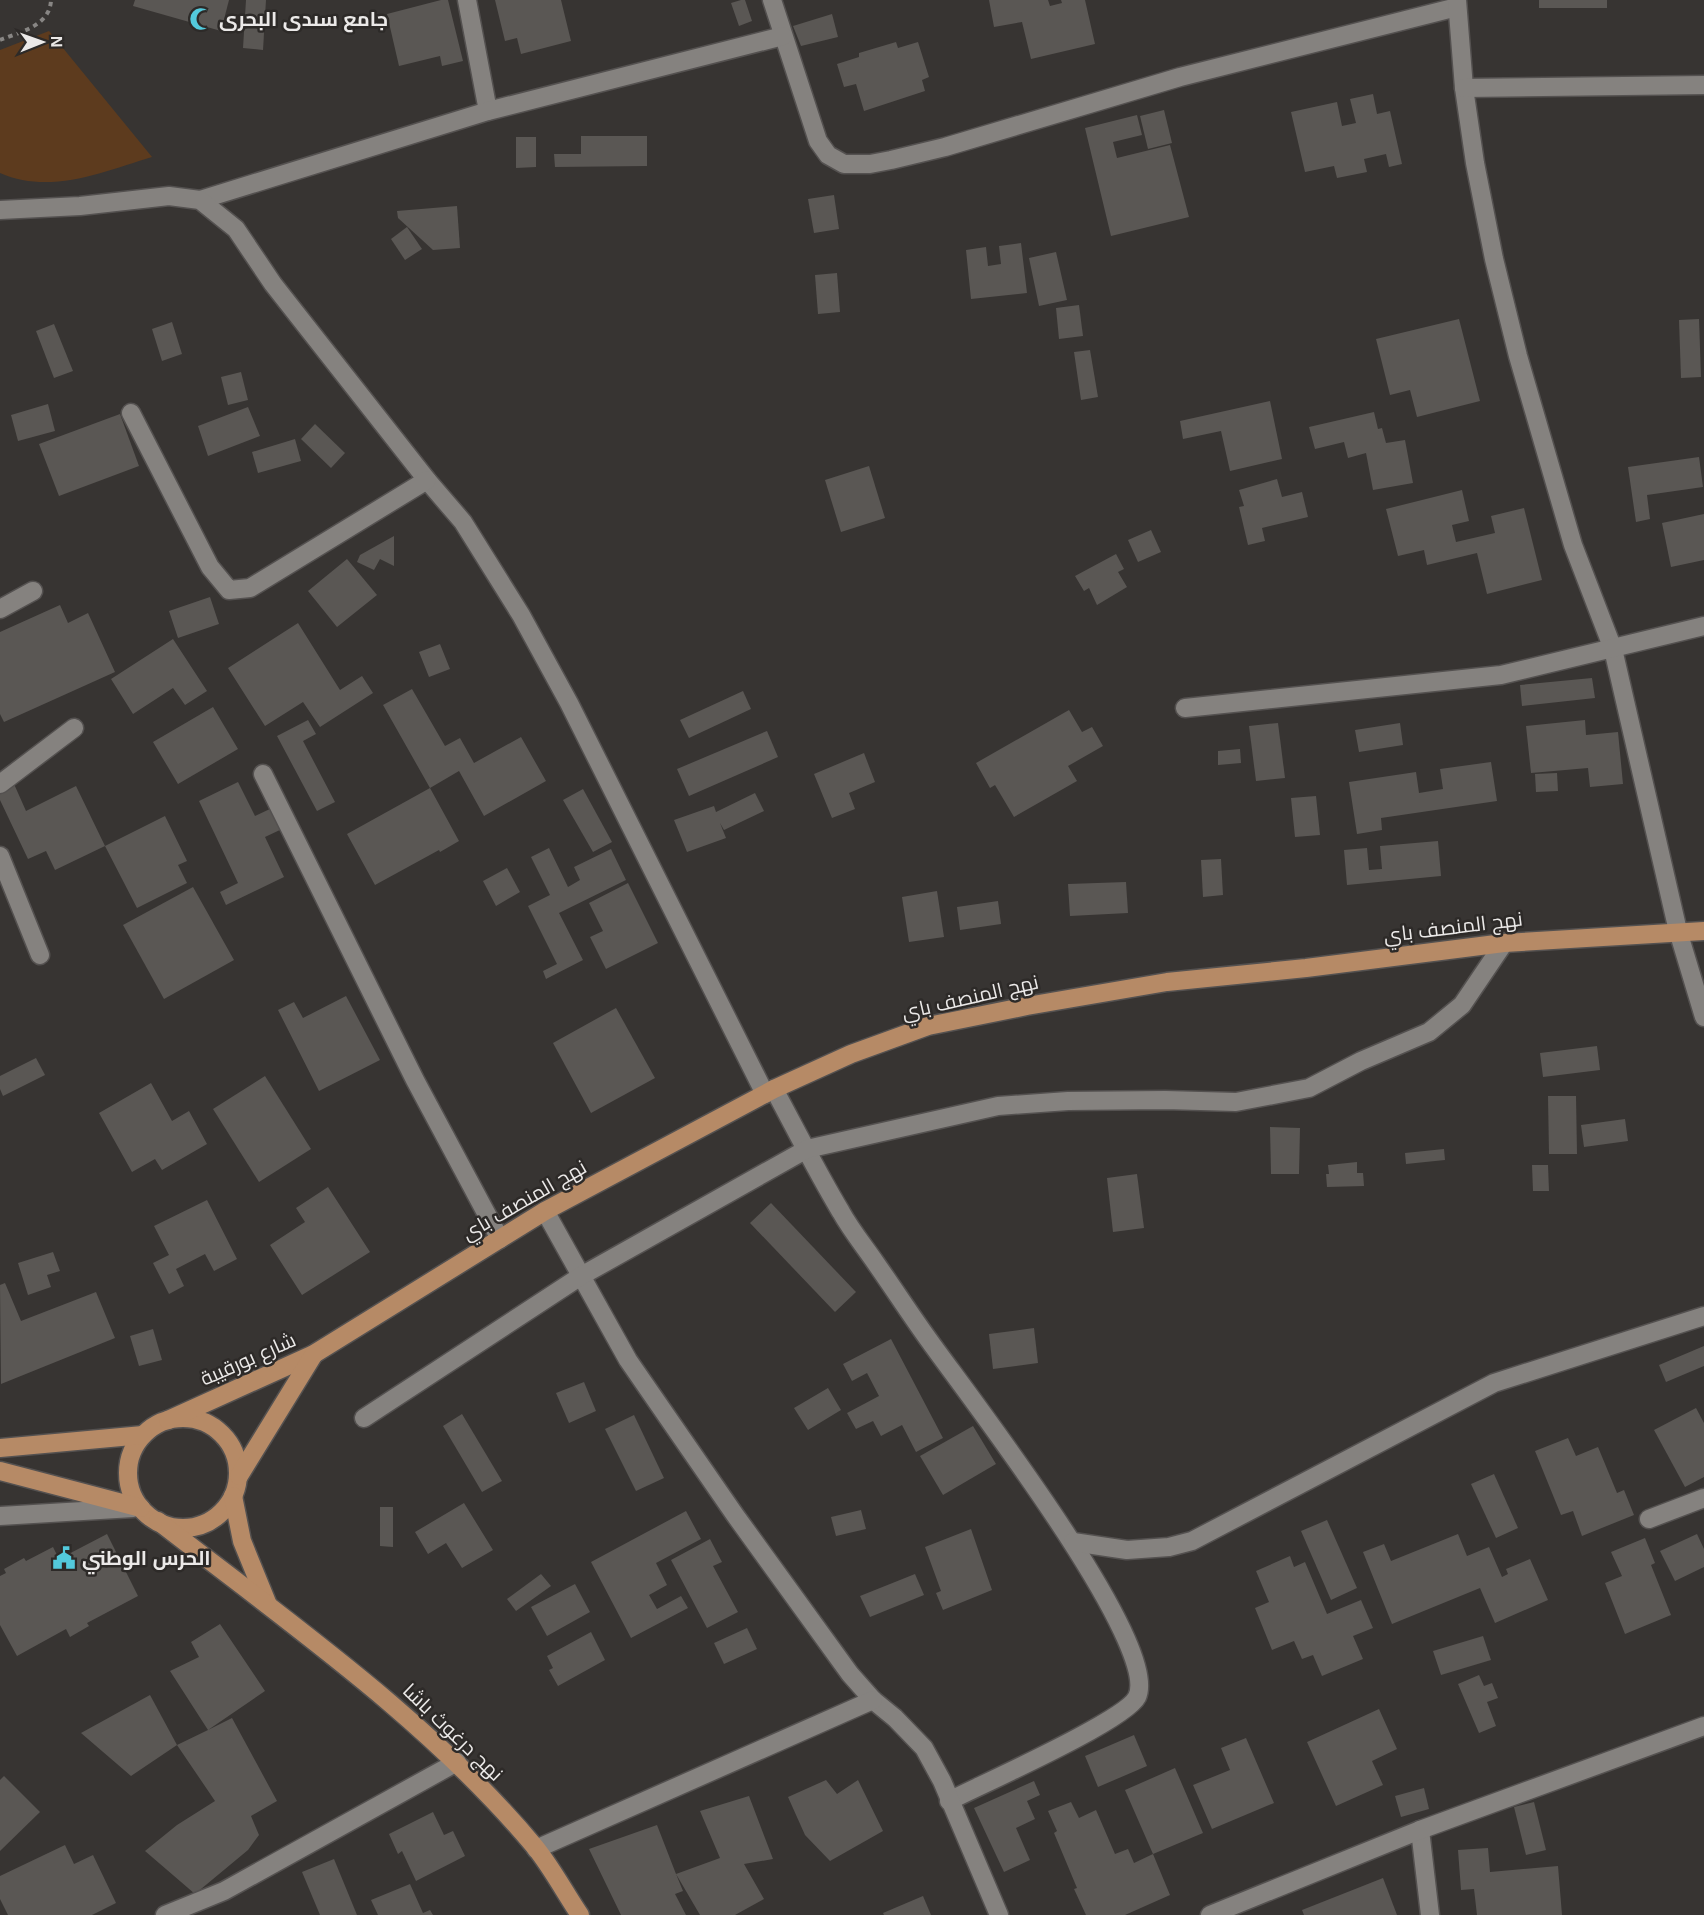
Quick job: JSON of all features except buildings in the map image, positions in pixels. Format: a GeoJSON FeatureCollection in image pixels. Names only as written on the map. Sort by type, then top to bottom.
{"type":"FeatureCollection","features":[{"type":"Feature","properties":{"kind":"main road","name":"نهج المنصف باي"},"geometry":{"type":"LineString","coordinates":[[314,1354],[545,1211],[770,1091],[851,1054],[928,1026],[1167,982],[1306,968],[1504,943],[1704,931]]}},
{"type":"Feature","properties":{"kind":"main road","name":"شارع بورقيبة"},"geometry":{"type":"LineString","coordinates":[[168,1420],[314,1354]]}},
{"type":"Feature","properties":{"kind":"main road","name":"شارع بورقيبة"},"geometry":{"type":"LineString","coordinates":[[239,1476],[314,1354]]}},
{"type":"Feature","properties":{"kind":"main road"},"geometry":{"type":"LineString","coordinates":[[0,1471],[141,1508],[158,1521],[174,1527],[192,1527],[209,1522],[223,1511],[233,1496],[239,1476],[230,1443],[218,1430],[202,1421],[185,1418],[168,1420],[155,1426],[143,1435],[134,1448],[129,1463],[129,1478],[133,1494],[141,1508]]}},
{"type":"Feature","properties":{"kind":"main road"},"geometry":{"type":"LineString","coordinates":[[0,1448],[143,1435]]}},
{"type":"Feature","properties":{"kind":"main road"},"geometry":{"type":"LineString","coordinates":[[233,1496],[242,1541],[268,1607]]}},
{"type":"Feature","properties":{"kind":"main road","name":"نهج درغوث باشا"},"geometry":{"type":"LineString","coordinates":[[158,1521],[376,1690],[457,1762],[536,1849],[580,1915]]}},
{"type":"Feature","properties":{"kind":"street"},"geometry":{"type":"LineString","coordinates":[[467,0],[488,111]]}},
{"type":"Feature","properties":{"kind":"street"},"geometry":{"type":"LineString","coordinates":[[772,0],[818,141],[828,155],[844,164],[870,164],[945,147],[1180,77],[1457,4],[1464,88],[1475,163],[1494,259],[1515,345],[1573,544],[1613,649],[1678,931],[1704,1017]]}},
{"type":"Feature","properties":{"kind":"street"},"geometry":{"type":"LineString","coordinates":[[0,210],[80,206],[169,196],[200,200],[488,111],[783,36]]}},
{"type":"Feature","properties":{"kind":"street"},"geometry":{"type":"LineString","coordinates":[[1464,88],[1704,85]]}},
{"type":"Feature","properties":{"kind":"street"},"geometry":{"type":"LineString","coordinates":[[200,200],[237,229],[273,284],[427,480],[463,522],[521,615],[564,693],[770,1091],[807,1149],[841,1213],[1073,1542],[1129,1643],[1137,1666],[1140,1686],[1136,1699],[1127,1708],[1076,1739],[949,1801]]}},
{"type":"Feature","properties":{"kind":"street"},"geometry":{"type":"LineString","coordinates":[[131,413],[210,567],[229,590],[250,588],[427,480]]}},
{"type":"Feature","properties":{"kind":"street"},"geometry":{"type":"LineString","coordinates":[[0,609],[33,591]]}},
{"type":"Feature","properties":{"kind":"street"},"geometry":{"type":"LineString","coordinates":[[1185,708],[1501,675],[1704,626]]}},
{"type":"Feature","properties":{"kind":"street"},"geometry":{"type":"LineString","coordinates":[[0,784],[74,728]]}},
{"type":"Feature","properties":{"kind":"street"},"geometry":{"type":"LineString","coordinates":[[263,774],[415,1080],[500,1239]]}},
{"type":"Feature","properties":{"kind":"street"},"geometry":{"type":"LineString","coordinates":[[0,856],[40,955]]}},
{"type":"Feature","properties":{"kind":"street"},"geometry":{"type":"LineString","coordinates":[[364,1418],[581,1276],[807,1149],[998,1106],[1068,1101],[1236,1102],[1309,1088],[1361,1061],[1429,1032],[1462,1005],[1504,943]]}},
{"type":"Feature","properties":{"kind":"street"},"geometry":{"type":"LineString","coordinates":[[545,1211],[628,1360],[742,1525],[850,1674],[873,1700],[895,1718],[924,1748],[942,1780],[999,1915]]}},
{"type":"Feature","properties":{"kind":"street"},"geometry":{"type":"LineString","coordinates":[[1073,1542],[1127,1550],[1169,1547],[1192,1541],[1494,1383],[1704,1316]]}},
{"type":"Feature","properties":{"kind":"street"},"geometry":{"type":"LineString","coordinates":[[1649,1519],[1704,1498]]}},
{"type":"Feature","properties":{"kind":"street"},"geometry":{"type":"LineString","coordinates":[[0,1516],[141,1508]]}},
{"type":"Feature","properties":{"kind":"street"},"geometry":{"type":"LineString","coordinates":[[536,1849],[873,1700]]}},
{"type":"Feature","properties":{"kind":"street"},"geometry":{"type":"LineString","coordinates":[[1210,1915],[1420,1830],[1704,1726]]}},
{"type":"Feature","properties":{"kind":"street"},"geometry":{"type":"LineString","coordinates":[[165,1915],[224,1891],[457,1762]]}},
{"type":"Feature","properties":{"kind":"street"},"geometry":{"type":"LineString","coordinates":[[1420,1830],[1430,1915]]}},
{"type":"Feature","properties":{"kind":"path"},"geometry":{"type":"LineString","coordinates":[[0,40],[34,26],[44,19],[51,0]]}},
{"type":"Feature","properties":{"kind":"shaded area"},"geometry":{"type":"Polygon","coordinates":[[[49,31],[152,157],[96,174],[57,182],[19,179],[0,173],[0,50],[49,31]]]}},
{"type":"Feature","properties":{"kind":"place","name":"جامع سىدى البحرى"},"geometry":{"type":"Point","coordinates":[201,19]}},
{"type":"Feature","properties":{"kind":"place","name":"الحرس الوطني"},"geometry":{"type":"Point","coordinates":[64,1558]}}]}
